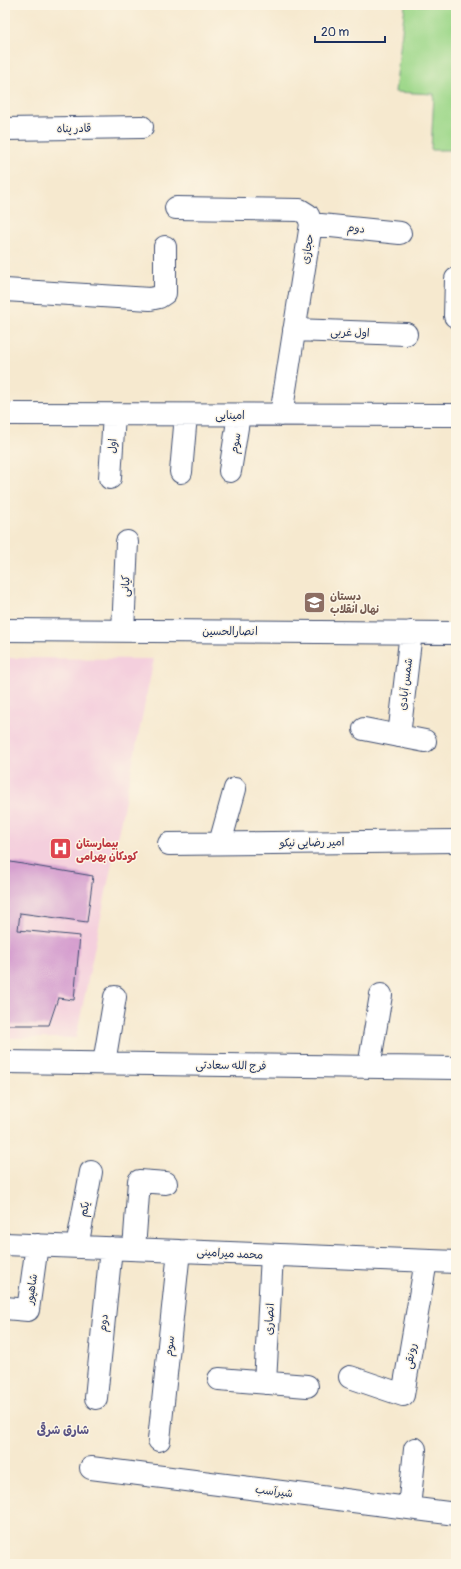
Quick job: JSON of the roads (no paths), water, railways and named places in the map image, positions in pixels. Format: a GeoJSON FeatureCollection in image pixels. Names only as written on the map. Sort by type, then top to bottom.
{"type":"FeatureCollection","features":[{"type":"Feature","properties":{"kind":"street","name":"قادر پناه"},"geometry":{"type":"LineString","coordinates":[[5,129],[142,127]]}},
{"type":"Feature","properties":{"kind":"street","name":"حجازی"},"geometry":{"type":"LineString","coordinates":[[176,208],[300,210],[308,215],[311,224],[281,415]]}},
{"type":"Feature","properties":{"kind":"street","name":"دوم"},"geometry":{"type":"LineString","coordinates":[[311,224],[400,233]]}},
{"type":"Feature","properties":{"kind":"street"},"geometry":{"type":"LineString","coordinates":[[5,290],[150,299],[160,297],[165,293],[165,247]]}},
{"type":"Feature","properties":{"kind":"street"},"geometry":{"type":"LineString","coordinates":[[455,316],[456,279]]}},
{"type":"Feature","properties":{"kind":"street","name":"اول غربی"},"geometry":{"type":"LineString","coordinates":[[294,330],[406,334]]}},
{"type":"Feature","properties":{"kind":"street","name":"امینایی"},"geometry":{"type":"LineString","coordinates":[[5,414],[456,415]]}},
{"type":"Feature","properties":{"kind":"street","name":"اول"},"geometry":{"type":"LineString","coordinates":[[110,478],[114,415]]}},
{"type":"Feature","properties":{"kind":"street"},"geometry":{"type":"LineString","coordinates":[[181,472],[186,415]]}},
{"type":"Feature","properties":{"kind":"street","name":"سوم"},"geometry":{"type":"LineString","coordinates":[[230,471],[239,415]]}},
{"type":"Feature","properties":{"kind":"street","name":"کیانی"},"geometry":{"type":"LineString","coordinates":[[123,631],[127,542]]}},
{"type":"Feature","properties":{"kind":"street","name":"انصارالحسین"},"geometry":{"type":"LineString","coordinates":[[5,630],[456,633]]}},
{"type":"Feature","properties":{"kind":"street","name":"شمس آبادی"},"geometry":{"type":"LineString","coordinates":[[399,736],[411,632]]}},
{"type":"Feature","properties":{"kind":"street"},"geometry":{"type":"LineString","coordinates":[[364,729],[425,742]]}},
{"type":"Feature","properties":{"kind":"street"},"geometry":{"type":"LineString","coordinates":[[220,843],[235,790]]}},
{"type":"Feature","properties":{"kind":"street","name":"امیر رضایی نیکو"},"geometry":{"type":"LineString","coordinates":[[169,844],[456,841]]}},
{"type":"Feature","properties":{"kind":"street"},"geometry":{"type":"LineString","coordinates":[[369,1067],[381,995]]}},
{"type":"Feature","properties":{"kind":"street"},"geometry":{"type":"LineString","coordinates":[[104,1063],[115,997]]}},
{"type":"Feature","properties":{"kind":"street","name":"فرج الله سعادتی"},"geometry":{"type":"LineString","coordinates":[[5,1062],[456,1068]]}},
{"type":"Feature","properties":{"kind":"street","name":"یکم"},"geometry":{"type":"LineString","coordinates":[[77,1247],[91,1172]]}},
{"type":"Feature","properties":{"kind":"street"},"geometry":{"type":"LineString","coordinates":[[134,1250],[139,1181],[166,1183]]}},
{"type":"Feature","properties":{"kind":"street","name":"محمد میرامینی"},"geometry":{"type":"LineString","coordinates":[[5,1244],[456,1262]]}},
{"type":"Feature","properties":{"kind":"street","name":"شاهپور"},"geometry":{"type":"LineString","coordinates":[[5,1308],[28,1310],[37,1245]]}},
{"type":"Feature","properties":{"kind":"street","name":"دوم"},"geometry":{"type":"LineString","coordinates":[[96,1398],[111,1248]]}},
{"type":"Feature","properties":{"kind":"street","name":"سوم"},"geometry":{"type":"LineString","coordinates":[[159,1440],[180,1251]]}},
{"type":"Feature","properties":{"kind":"street","name":"انصاری"},"geometry":{"type":"LineString","coordinates":[[265,1383],[272,1255]]}},
{"type":"Feature","properties":{"kind":"street","name":"رونقی"},"geometry":{"type":"LineString","coordinates":[[350,1377],[403,1395],[426,1261]]}},
{"type":"Feature","properties":{"kind":"street"},"geometry":{"type":"LineString","coordinates":[[219,1379],[307,1386]]}},
{"type":"Feature","properties":{"kind":"street"},"geometry":{"type":"LineString","coordinates":[[409,1508],[415,1449]]}},
{"type":"Feature","properties":{"kind":"street","name":"شیرآسب"},"geometry":{"type":"LineString","coordinates":[[91,1468],[456,1514]]}},
{"type":"Feature","properties":{"kind":"place","name":"دبستان نهال انقلاب"},"geometry":{"type":"Point","coordinates":[315,602]}},
{"type":"Feature","properties":{"kind":"place","name":"بیمارستان کودکان بهرامی"},"geometry":{"type":"Point","coordinates":[60,849]}},
{"type":"Feature","properties":{"kind":"district","name":"شارق شرقی"},"geometry":{"type":"Point","coordinates":[63,1430]}}]}
